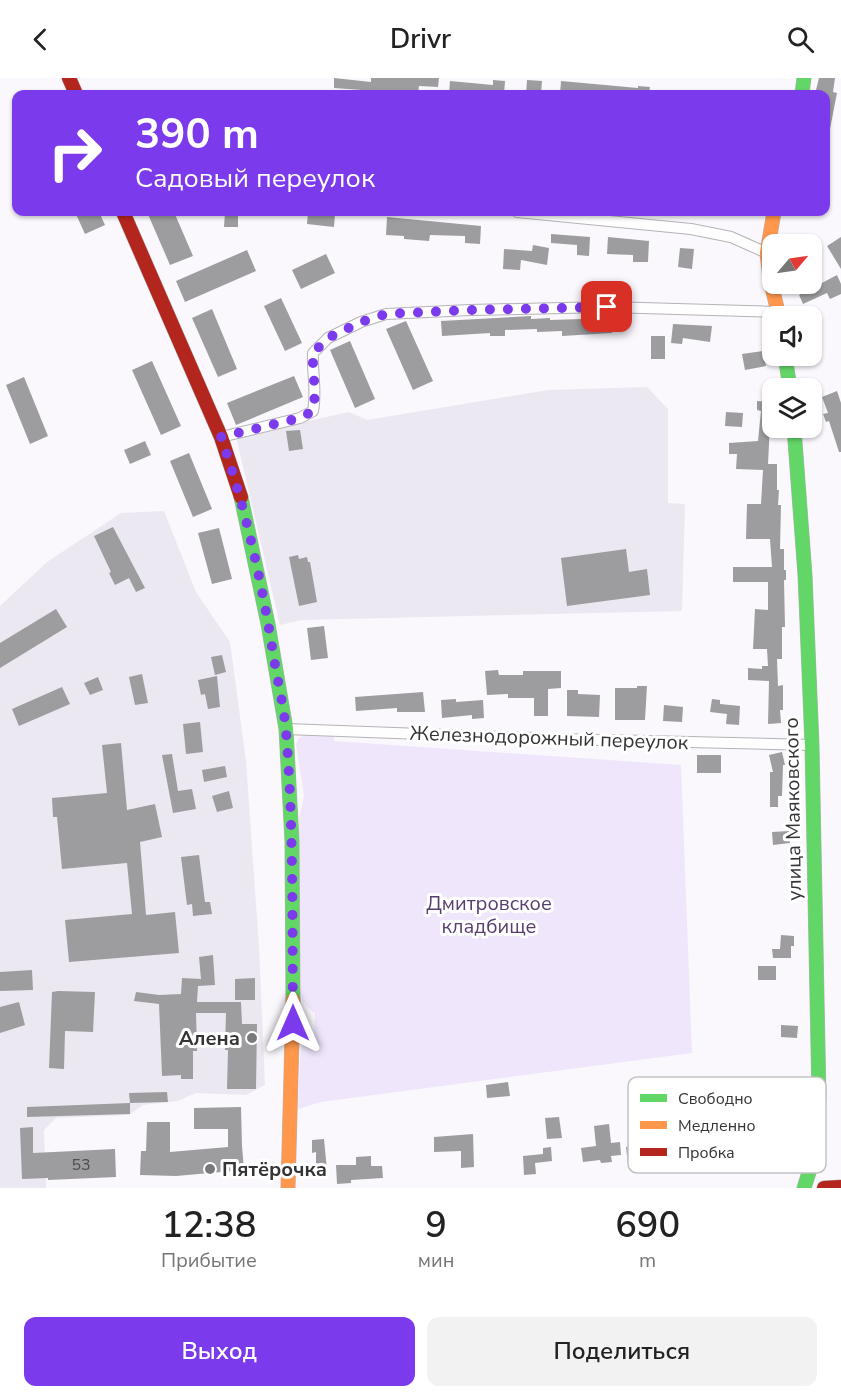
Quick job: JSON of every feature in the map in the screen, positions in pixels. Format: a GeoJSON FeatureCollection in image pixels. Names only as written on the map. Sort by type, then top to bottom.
{"type":"FeatureCollection","features":[{"type":"Feature","properties":{"kind":"street"},"geometry":{"type":"LineString","coordinates":[[125,216],[221,437],[243,505],[268,624],[286,729],[292,841],[293,1023],[288,1188]]}},
{"type":"Feature","properties":{"kind":"street"},"geometry":{"type":"LineString","coordinates":[[556,216],[691,230],[730,237],[762,250]]}},
{"type":"Feature","properties":{"kind":"street"},"geometry":{"type":"LineString","coordinates":[[770,234],[773,216]]}},
{"type":"Feature","properties":{"kind":"street"},"geometry":{"type":"LineString","coordinates":[[221,437],[300,418],[313,411],[316,395],[312,366],[313,353],[328,338],[361,322],[386,314],[607,307],[762,313]]}},
{"type":"Feature","properties":{"kind":"street","name":"улица Маяковского"},"geometry":{"type":"LineString","coordinates":[[795,438],[805,575],[812,745],[819,1077]]}},
{"type":"Feature","properties":{"kind":"street","name":"Железнодорожный переулок"},"geometry":{"type":"LineString","coordinates":[[286,729],[812,745]]}},
{"type":"Feature","properties":{"kind":"street","name":"улица Маяковского"},"geometry":{"type":"LineString","coordinates":[[804,1188],[809,1173]]}},
{"type":"Feature","properties":{"kind":"street"},"geometry":{"type":"LineString","coordinates":[[824,1188],[841,1187]]}},
{"type":"Feature","properties":{"kind":"shaded area"},"geometry":{"type":"Polygon","coordinates":[[[647,387],[668,409],[668,503],[685,504],[682,611],[302,620],[280,625],[236,437],[349,412],[367,420],[548,390],[647,387]]]}},
{"type":"Feature","properties":{"kind":"shaded area"},"geometry":{"type":"Polygon","coordinates":[[[164,511],[196,592],[230,642],[246,761],[259,947],[265,1085],[246,1095],[196,1093],[178,1101],[143,1105],[129,1115],[56,1118],[44,1130],[46,1188],[0,1188],[0,606],[47,562],[121,513],[164,511]]]}},
{"type":"Feature","properties":{"kind":"green space","name":"Дмитровское кладбище"},"geometry":{"type":"Polygon","coordinates":[[[306,734],[334,734],[334,741],[681,765],[692,1053],[321,1102],[298,1109],[300,1054],[302,1046],[314,1036],[315,1013],[304,1003],[299,988],[299,817],[304,796],[296,744],[299,738],[306,734]]]}},
{"type":"Feature","properties":{"kind":"building"},"geometry":{"type":"Polygon","coordinates":[[[334,78],[371,82],[371,78],[439,78],[438,87],[419,86],[418,90],[334,88],[334,78]]]}},
{"type":"Feature","properties":{"kind":"building"},"geometry":{"type":"Polygon","coordinates":[[[819,78],[835,78],[833,92],[837,93],[830,129],[830,90],[816,90],[819,78]]]}},
{"type":"Feature","properties":{"kind":"building"},"geometry":{"type":"Polygon","coordinates":[[[493,80],[505,81],[504,90],[449,90],[450,81],[493,85],[493,80]]]}},
{"type":"Feature","properties":{"kind":"building"},"geometry":{"type":"Polygon","coordinates":[[[527,80],[542,81],[541,90],[526,90],[527,80]]]}},
{"type":"Feature","properties":{"kind":"building"},"geometry":{"type":"Polygon","coordinates":[[[561,81],[638,88],[638,86],[650,87],[650,90],[560,90],[561,81]]]}},
{"type":"Feature","properties":{"kind":"building"},"geometry":{"type":"Polygon","coordinates":[[[77,216],[101,216],[105,225],[85,234],[77,216]]]}},
{"type":"Feature","properties":{"kind":"building"},"geometry":{"type":"Polygon","coordinates":[[[149,216],[176,216],[193,256],[170,265],[149,216]]]}},
{"type":"Feature","properties":{"kind":"building"},"geometry":{"type":"Polygon","coordinates":[[[225,216],[238,216],[238,227],[224,227],[225,216]]]}},
{"type":"Feature","properties":{"kind":"building"},"geometry":{"type":"Polygon","coordinates":[[[308,216],[335,216],[334,227],[307,224],[308,216]]]}},
{"type":"Feature","properties":{"kind":"building"},"geometry":{"type":"Polygon","coordinates":[[[387,217],[481,226],[480,244],[465,243],[465,236],[430,235],[429,241],[386,235],[387,217]]]}},
{"type":"Feature","properties":{"kind":"building"},"geometry":{"type":"Polygon","coordinates":[[[551,234],[590,237],[589,256],[577,255],[577,245],[551,243],[551,234]]]}},
{"type":"Feature","properties":{"kind":"building"},"geometry":{"type":"Polygon","coordinates":[[[608,237],[649,241],[648,262],[633,262],[633,255],[607,254],[608,237]]]}},
{"type":"Feature","properties":{"kind":"building"},"geometry":{"type":"Polygon","coordinates":[[[841,237],[841,269],[827,246],[841,237]]]}},
{"type":"Feature","properties":{"kind":"building"},"geometry":{"type":"Polygon","coordinates":[[[533,245],[549,248],[547,265],[521,260],[520,270],[503,269],[504,249],[532,251],[533,245]]]}},
{"type":"Feature","properties":{"kind":"building"},"geometry":{"type":"Polygon","coordinates":[[[680,248],[694,249],[692,269],[678,267],[680,248]]]}},
{"type":"Feature","properties":{"kind":"building"},"geometry":{"type":"Polygon","coordinates":[[[247,250],[256,271],[185,302],[176,281],[247,250]]]}},
{"type":"Feature","properties":{"kind":"building"},"geometry":{"type":"Polygon","coordinates":[[[326,254],[335,273],[301,289],[292,270],[326,254]]]}},
{"type":"Feature","properties":{"kind":"building"},"geometry":{"type":"Polygon","coordinates":[[[837,275],[841,284],[841,294],[830,299],[827,293],[803,304],[799,295],[822,294],[822,283],[837,275]]]}},
{"type":"Feature","properties":{"kind":"building"},"geometry":{"type":"Polygon","coordinates":[[[281,298],[302,343],[285,351],[264,306],[281,298]]]}},
{"type":"Feature","properties":{"kind":"building"},"geometry":{"type":"Polygon","coordinates":[[[212,309],[237,369],[218,377],[192,318],[212,309]]]}},
{"type":"Feature","properties":{"kind":"building"},"geometry":{"type":"Polygon","coordinates":[[[582,315],[593,315],[593,318],[612,318],[612,333],[562,336],[562,331],[537,332],[537,329],[505,330],[505,336],[490,336],[490,333],[442,336],[441,321],[531,316],[531,319],[582,319],[582,315]]]}},
{"type":"Feature","properties":{"kind":"building"},"geometry":{"type":"Polygon","coordinates":[[[406,321],[433,381],[413,390],[386,329],[406,321]]]}},
{"type":"Feature","properties":{"kind":"building"},"geometry":{"type":"Polygon","coordinates":[[[673,324],[712,326],[710,342],[683,338],[682,344],[671,343],[673,324]]]}},
{"type":"Feature","properties":{"kind":"building"},"geometry":{"type":"Polygon","coordinates":[[[651,336],[665,336],[665,359],[651,359],[651,336]]]}},
{"type":"Feature","properties":{"kind":"building"},"geometry":{"type":"Polygon","coordinates":[[[350,341],[375,399],[355,408],[330,350],[350,341]]]}},
{"type":"Feature","properties":{"kind":"building"},"geometry":{"type":"Polygon","coordinates":[[[762,351],[762,366],[766,366],[745,370],[742,354],[762,351]]]}},
{"type":"Feature","properties":{"kind":"building"},"geometry":{"type":"Polygon","coordinates":[[[152,361],[181,426],[161,435],[132,370],[152,361]]]}},
{"type":"Feature","properties":{"kind":"building"},"geometry":{"type":"Polygon","coordinates":[[[294,376],[303,397],[236,425],[227,403],[294,376]]]}},
{"type":"Feature","properties":{"kind":"building"},"geometry":{"type":"Polygon","coordinates":[[[24,377],[48,436],[30,444],[6,385],[24,377]]]}},
{"type":"Feature","properties":{"kind":"building"},"geometry":{"type":"Polygon","coordinates":[[[837,391],[841,403],[841,452],[839,452],[829,421],[826,422],[823,414],[828,413],[822,397],[837,391]]]}},
{"type":"Feature","properties":{"kind":"building"},"geometry":{"type":"Polygon","coordinates":[[[757,401],[762,401],[762,438],[769,438],[768,464],[777,464],[778,505],[781,505],[780,549],[784,549],[784,570],[786,570],[782,659],[777,659],[778,686],[783,685],[783,710],[780,710],[781,723],[768,724],[769,681],[748,680],[748,668],[762,669],[762,666],[768,666],[767,649],[753,649],[755,609],[768,610],[768,582],[733,582],[733,567],[772,567],[770,539],[746,539],[747,504],[761,504],[763,470],[736,469],[737,454],[729,454],[729,443],[758,441],[761,411],[757,410],[757,401]]]}},
{"type":"Feature","properties":{"kind":"building"},"geometry":{"type":"Polygon","coordinates":[[[726,412],[743,413],[742,427],[725,426],[726,412]]]}},
{"type":"Feature","properties":{"kind":"building"},"geometry":{"type":"Polygon","coordinates":[[[300,430],[303,449],[289,451],[286,431],[300,430]]]}},
{"type":"Feature","properties":{"kind":"building"},"geometry":{"type":"Polygon","coordinates":[[[145,441],[151,455],[130,464],[124,450],[145,441]]]}},
{"type":"Feature","properties":{"kind":"building"},"geometry":{"type":"Polygon","coordinates":[[[189,453],[212,509],[193,517],[170,461],[189,453]]]}},
{"type":"Feature","properties":{"kind":"building"},"geometry":{"type":"Polygon","coordinates":[[[113,527],[145,588],[136,592],[129,578],[115,585],[94,536],[113,527]]]}},
{"type":"Feature","properties":{"kind":"building"},"geometry":{"type":"Polygon","coordinates":[[[219,528],[232,579],[212,584],[198,533],[219,528]]]}},
{"type":"Feature","properties":{"kind":"building"},"geometry":{"type":"Polygon","coordinates":[[[626,549],[629,572],[647,569],[650,595],[567,606],[561,558],[626,549]]]}},
{"type":"Feature","properties":{"kind":"building"},"geometry":{"type":"Polygon","coordinates":[[[298,555],[299,559],[307,557],[310,562],[317,602],[299,606],[289,557],[298,555]]]}},
{"type":"Feature","properties":{"kind":"building"},"geometry":{"type":"Polygon","coordinates":[[[56,609],[67,627],[0,668],[0,643],[56,609]]]}},
{"type":"Feature","properties":{"kind":"building"},"geometry":{"type":"Polygon","coordinates":[[[324,626],[328,658],[311,660],[307,628],[324,626]]]}},
{"type":"Feature","properties":{"kind":"building"},"geometry":{"type":"Polygon","coordinates":[[[222,655],[226,672],[215,675],[211,657],[222,655]]]}},
{"type":"Feature","properties":{"kind":"building"},"geometry":{"type":"Polygon","coordinates":[[[498,670],[499,675],[523,675],[523,671],[561,671],[561,688],[548,689],[548,716],[534,716],[534,698],[508,698],[508,694],[487,695],[485,671],[498,670]]]}},
{"type":"Feature","properties":{"kind":"building"},"geometry":{"type":"Polygon","coordinates":[[[142,674],[148,703],[135,705],[129,677],[142,674]]]}},
{"type":"Feature","properties":{"kind":"building"},"geometry":{"type":"Polygon","coordinates":[[[217,676],[220,707],[208,709],[205,694],[201,695],[198,680],[217,676]]]}},
{"type":"Feature","properties":{"kind":"building"},"geometry":{"type":"Polygon","coordinates":[[[98,677],[103,690],[90,695],[84,683],[98,677]]]}},
{"type":"Feature","properties":{"kind":"building"},"geometry":{"type":"Polygon","coordinates":[[[637,686],[647,686],[645,720],[615,720],[615,688],[637,688],[637,686]]]}},
{"type":"Feature","properties":{"kind":"building"},"geometry":{"type":"Polygon","coordinates":[[[62,687],[70,704],[19,726],[12,709],[62,687]]]}},
{"type":"Feature","properties":{"kind":"building"},"geometry":{"type":"Polygon","coordinates":[[[567,690],[578,690],[578,694],[600,695],[599,717],[567,716],[567,690]]]}},
{"type":"Feature","properties":{"kind":"building"},"geometry":{"type":"Polygon","coordinates":[[[423,692],[425,712],[397,712],[397,708],[356,711],[355,697],[423,692]]]}},
{"type":"Feature","properties":{"kind":"building"},"geometry":{"type":"Polygon","coordinates":[[[456,699],[456,702],[483,700],[484,718],[472,719],[472,715],[442,718],[441,700],[456,699]]]}},
{"type":"Feature","properties":{"kind":"building"},"geometry":{"type":"Polygon","coordinates":[[[712,699],[720,700],[720,704],[740,706],[739,725],[726,724],[727,714],[710,712],[712,699]]]}},
{"type":"Feature","properties":{"kind":"building"},"geometry":{"type":"Polygon","coordinates":[[[664,705],[683,707],[682,722],[663,721],[664,705]]]}},
{"type":"Feature","properties":{"kind":"building"},"geometry":{"type":"Polygon","coordinates":[[[200,722],[203,752],[186,754],[183,724],[200,722]]]}},
{"type":"Feature","properties":{"kind":"building"},"geometry":{"type":"Polygon","coordinates":[[[121,743],[127,810],[155,804],[162,837],[140,842],[146,915],[175,912],[179,953],[69,962],[65,920],[132,914],[127,863],[62,869],[57,817],[53,817],[52,798],[107,793],[102,745],[121,743]]]}},
{"type":"Feature","properties":{"kind":"building"},"geometry":{"type":"Polygon","coordinates":[[[782,752],[785,765],[783,765],[782,796],[778,796],[778,807],[770,807],[770,772],[773,772],[769,755],[782,752]]]}},
{"type":"Feature","properties":{"kind":"building"},"geometry":{"type":"Polygon","coordinates":[[[172,754],[178,791],[192,789],[196,809],[173,813],[162,755],[172,754]]]}},
{"type":"Feature","properties":{"kind":"building"},"geometry":{"type":"Polygon","coordinates":[[[697,755],[721,755],[721,773],[697,773],[697,755]]]}},
{"type":"Feature","properties":{"kind":"building"},"geometry":{"type":"Polygon","coordinates":[[[225,766],[227,777],[204,782],[202,770],[225,766]]]}},
{"type":"Feature","properties":{"kind":"building"},"geometry":{"type":"Polygon","coordinates":[[[229,791],[233,808],[217,812],[212,796],[229,791]]]}},
{"type":"Feature","properties":{"kind":"building"},"geometry":{"type":"Polygon","coordinates":[[[789,831],[790,843],[773,845],[772,832],[789,831]]]}},
{"type":"Feature","properties":{"kind":"building"},"geometry":{"type":"Polygon","coordinates":[[[199,855],[205,902],[210,902],[212,914],[193,916],[192,904],[187,905],[181,857],[199,855]]]}},
{"type":"Feature","properties":{"kind":"building"},"geometry":{"type":"Polygon","coordinates":[[[781,935],[794,936],[791,958],[773,958],[772,949],[780,949],[781,935]]]}},
{"type":"Feature","properties":{"kind":"building"},"geometry":{"type":"Polygon","coordinates":[[[213,955],[215,985],[198,986],[197,1002],[241,1002],[242,1024],[257,1024],[256,1089],[227,1089],[226,1013],[196,1013],[197,1051],[193,1051],[193,1079],[181,1079],[181,1075],[162,1076],[159,1004],[134,1001],[136,992],[159,995],[181,994],[182,978],[201,979],[199,957],[213,955]]]}},
{"type":"Feature","properties":{"kind":"building"},"geometry":{"type":"Polygon","coordinates":[[[758,966],[776,966],[776,980],[758,980],[758,966]]]}},
{"type":"Feature","properties":{"kind":"building"},"geometry":{"type":"Polygon","coordinates":[[[32,970],[33,990],[0,991],[0,972],[32,970]]]}},
{"type":"Feature","properties":{"kind":"building"},"geometry":{"type":"Polygon","coordinates":[[[255,978],[255,1000],[235,1000],[235,979],[255,978]]]}},
{"type":"Feature","properties":{"kind":"building"},"geometry":{"type":"Polygon","coordinates":[[[52,992],[95,992],[93,1032],[65,1031],[64,1069],[49,1068],[52,992]]]}},
{"type":"Feature","properties":{"kind":"building"},"geometry":{"type":"Polygon","coordinates":[[[19,1002],[25,1025],[0,1033],[0,1007],[19,1002]]]}},
{"type":"Feature","properties":{"kind":"building"},"geometry":{"type":"Polygon","coordinates":[[[781,1025],[798,1026],[797,1038],[781,1037],[781,1025]]]}},
{"type":"Feature","properties":{"kind":"building"},"geometry":{"type":"Polygon","coordinates":[[[508,1082],[510,1096],[487,1098],[486,1085],[508,1082]]]}},
{"type":"Feature","properties":{"kind":"building"},"geometry":{"type":"Polygon","coordinates":[[[167,1092],[168,1102],[130,1103],[129,1093],[167,1092]]]}},
{"type":"Feature","properties":{"kind":"building"},"geometry":{"type":"Polygon","coordinates":[[[130,1103],[130,1114],[27,1117],[27,1107],[130,1103]]]}},
{"type":"Feature","properties":{"kind":"building"},"geometry":{"type":"Polygon","coordinates":[[[241,1107],[244,1170],[176,1176],[140,1175],[141,1151],[146,1151],[147,1122],[170,1122],[170,1152],[228,1147],[228,1129],[194,1129],[194,1108],[241,1107]]]}},
{"type":"Feature","properties":{"kind":"building"},"geometry":{"type":"Polygon","coordinates":[[[559,1117],[562,1138],[547,1139],[545,1118],[559,1117]]]}},
{"type":"Feature","properties":{"kind":"building"},"geometry":{"type":"Polygon","coordinates":[[[609,1124],[611,1143],[620,1142],[621,1155],[611,1156],[612,1162],[601,1163],[600,1160],[583,1162],[581,1148],[596,1146],[594,1126],[609,1124]]]}},
{"type":"Feature","properties":{"kind":"building"},"geometry":{"type":"Polygon","coordinates":[[[33,1127],[33,1153],[115,1149],[116,1177],[22,1179],[20,1128],[33,1127]]]}},
{"type":"Feature","properties":{"kind":"building"},"geometry":{"type":"Polygon","coordinates":[[[473,1134],[474,1167],[461,1168],[461,1151],[434,1152],[434,1137],[473,1134]]]}},
{"type":"Feature","properties":{"kind":"building"},"geometry":{"type":"Polygon","coordinates":[[[324,1139],[327,1170],[316,1170],[316,1152],[312,1153],[312,1140],[324,1139]]]}},
{"type":"Feature","properties":{"kind":"building"},"geometry":{"type":"Polygon","coordinates":[[[551,1147],[552,1161],[535,1163],[536,1174],[524,1175],[523,1156],[543,1154],[543,1148],[551,1147]]]}},
{"type":"Feature","properties":{"kind":"building"},"geometry":{"type":"Polygon","coordinates":[[[371,1156],[371,1166],[382,1166],[383,1178],[351,1180],[351,1183],[337,1184],[336,1165],[356,1165],[356,1157],[371,1156]]]}},
{"type":"Feature","properties":{"kind":"traffic: fast"},"geometry":{"type":"LineString","coordinates":[[802,90],[804,78]]}},
{"type":"Feature","properties":{"kind":"traffic: fast"},"geometry":{"type":"LineString","coordinates":[[787,366],[788,378]]}},
{"type":"Feature","properties":{"kind":"traffic: fast"},"geometry":{"type":"LineString","coordinates":[[795,438],[805,575],[812,745],[819,1077]]}},
{"type":"Feature","properties":{"kind":"traffic: fast"},"geometry":{"type":"LineString","coordinates":[[241,497],[268,624],[286,729],[292,841],[293,1000]]}},
{"type":"Feature","properties":{"kind":"traffic: fast"},"geometry":{"type":"LineString","coordinates":[[804,1188],[809,1173]]}},
{"type":"Feature","properties":{"kind":"traffic: slow"},"geometry":{"type":"LineString","coordinates":[[773,216],[767,253],[777,306]]}},
{"type":"Feature","properties":{"kind":"traffic: slow"},"geometry":{"type":"LineString","coordinates":[[288,1188],[293,1000]]}},
{"type":"Feature","properties":{"kind":"traffic: jam"},"geometry":{"type":"LineString","coordinates":[[69,78],[74,90]]}},
{"type":"Feature","properties":{"kind":"traffic: jam"},"geometry":{"type":"LineString","coordinates":[[125,216],[221,437],[241,497]]}},
{"type":"Feature","properties":{"kind":"traffic: jam"},"geometry":{"type":"LineString","coordinates":[[824,1188],[841,1187]]}},
{"type":"Feature","properties":{"kind":"place","name":"Алена"},"geometry":{"type":"Point","coordinates":[252,1038]}},
{"type":"Feature","properties":{"kind":"place","name":"Пятёрочка"},"geometry":{"type":"Point","coordinates":[210,1169]}},
{"type":"Feature","properties":{"kind":"route"},"geometry":{"type":"LineString","coordinates":[[293,1023],[292,841],[286,729],[268,624],[243,505],[221,437],[300,418],[313,411],[316,395],[312,366],[313,353],[328,338],[361,322],[386,314],[607,307]]}}]}
